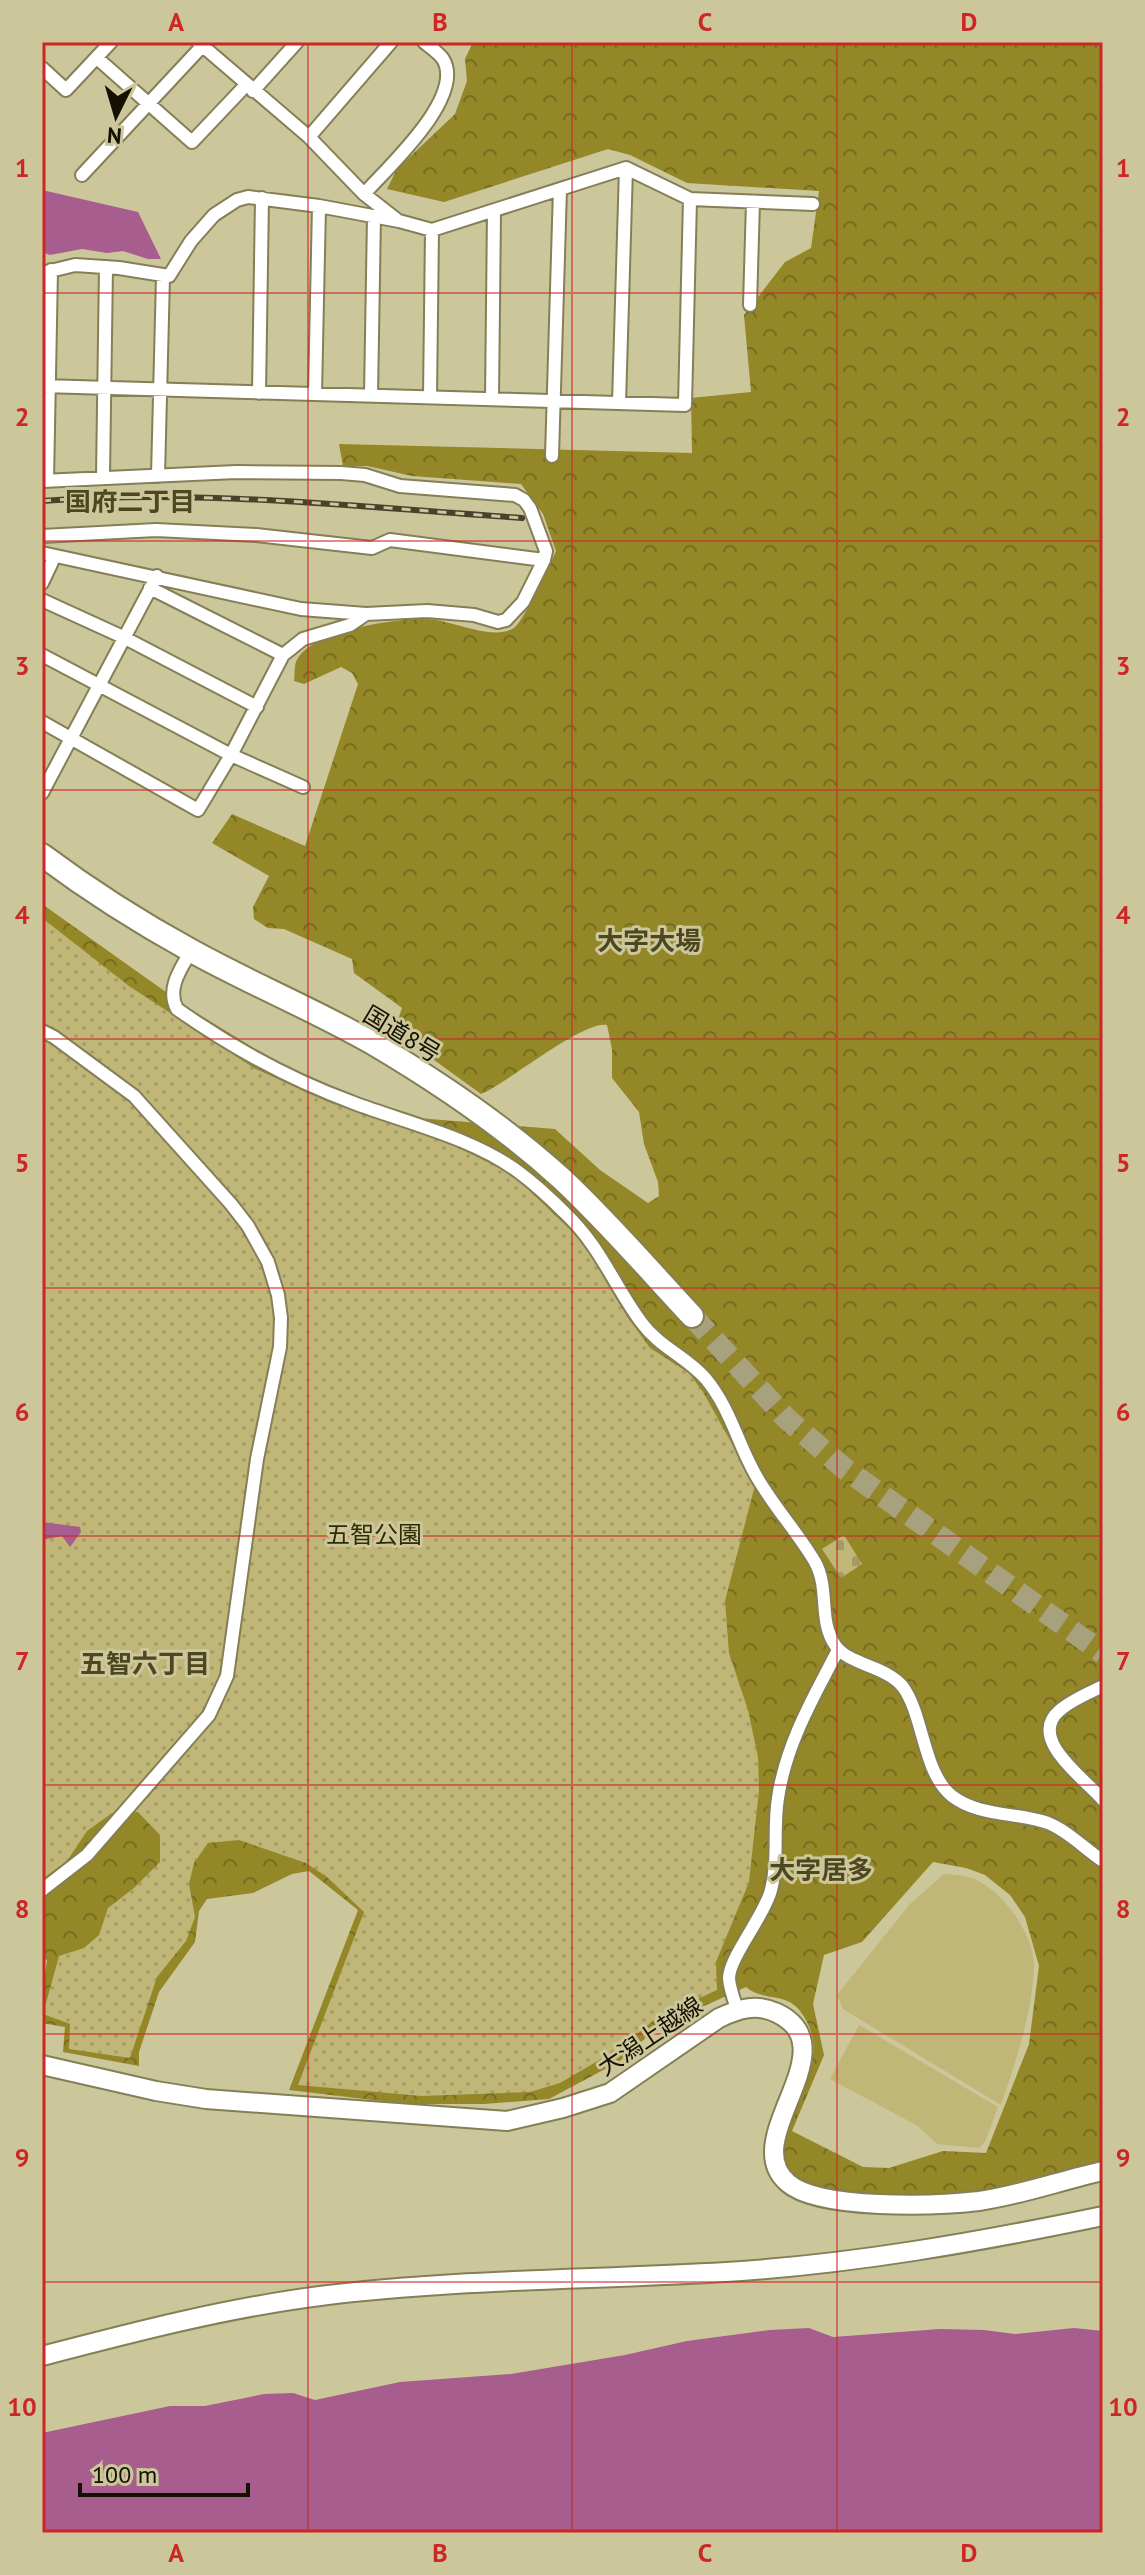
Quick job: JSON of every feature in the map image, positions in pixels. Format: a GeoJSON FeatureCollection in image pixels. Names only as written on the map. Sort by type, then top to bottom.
{"type":"FeatureCollection","features":[{"type":"Feature","properties":{"kind":"highway","name":"国道8号"},"geometry":{"type":"LineString","coordinates":[[42,855],[105,899],[191,951],[374,1044],[455,1097],[522,1145],[598,1214],[692,1316]]}},
{"type":"Feature","properties":{"kind":"main road","name":"大潟上越線"},"geometry":{"type":"LineString","coordinates":[[42,2065],[206,2099],[507,2121],[610,2093],[719,2018],[737,2009],[763,2008],[785,2018],[798,2031],[803,2055],[801,2067],[779,2126],[774,2150],[782,2177],[812,2196],[837,2201],[913,2204],[979,2201],[1103,2171]]}},
{"type":"Feature","properties":{"kind":"main road"},"geometry":{"type":"LineString","coordinates":[[42,2356],[222,2313],[321,2296],[458,2285],[727,2272],[851,2261],[966,2244],[1103,2216]]}},
{"type":"Feature","properties":{"kind":"street"},"geometry":{"type":"LineString","coordinates":[[42,68],[66,90],[111,42]]}},
{"type":"Feature","properties":{"kind":"street"},"geometry":{"type":"LineString","coordinates":[[97,58],[192,142],[297,42]]}},
{"type":"Feature","properties":{"kind":"street"},"geometry":{"type":"LineString","coordinates":[[309,137],[391,42]]}},
{"type":"Feature","properties":{"kind":"street"},"geometry":{"type":"LineString","coordinates":[[364,194],[430,119],[447,89],[448,78],[443,59],[424,42]]}},
{"type":"Feature","properties":{"kind":"street"},"geometry":{"type":"LineString","coordinates":[[82,175],[202,43],[249,88],[309,137],[364,194],[399,221]]}},
{"type":"Feature","properties":{"kind":"street"},"geometry":{"type":"LineString","coordinates":[[619,403],[626,168]]}},
{"type":"Feature","properties":{"kind":"street"},"geometry":{"type":"LineString","coordinates":[[42,583],[47,558],[154,582],[301,609],[366,614],[427,611],[474,615],[498,622],[506,620],[523,602],[546,551],[538,523],[524,500],[515,495],[400,486],[365,475],[341,473],[236,472],[44,481],[47,271],[75,265],[163,277],[173,274],[191,241],[214,215],[237,200],[248,197],[319,206],[432,230],[626,168],[690,199],[813,204]]}},
{"type":"Feature","properties":{"kind":"street"},"geometry":{"type":"LineString","coordinates":[[552,456],[560,189]]}},
{"type":"Feature","properties":{"kind":"street"},"geometry":{"type":"LineString","coordinates":[[259,393],[262,198]]}},
{"type":"Feature","properties":{"kind":"street"},"geometry":{"type":"LineString","coordinates":[[45,386],[685,405],[690,199]]}},
{"type":"Feature","properties":{"kind":"street"},"geometry":{"type":"LineString","coordinates":[[750,305],[753,202]]}},
{"type":"Feature","properties":{"kind":"street"},"geometry":{"type":"LineString","coordinates":[[315,394],[319,206]]}},
{"type":"Feature","properties":{"kind":"street"},"geometry":{"type":"LineString","coordinates":[[492,399],[494,212]]}},
{"type":"Feature","properties":{"kind":"street"},"geometry":{"type":"LineString","coordinates":[[371,396],[374,216]]}},
{"type":"Feature","properties":{"kind":"street"},"geometry":{"type":"LineString","coordinates":[[430,397],[432,230]]}},
{"type":"Feature","properties":{"kind":"street"},"geometry":{"type":"LineString","coordinates":[[103,476],[106,267]]}},
{"type":"Feature","properties":{"kind":"street"},"geometry":{"type":"LineString","coordinates":[[158,476],[163,277]]}},
{"type":"Feature","properties":{"kind":"street"},"geometry":{"type":"LineString","coordinates":[[42,536],[156,530],[256,535],[372,548],[390,540],[544,560]]}},
{"type":"Feature","properties":{"kind":"street"},"geometry":{"type":"LineString","coordinates":[[42,793],[154,582]]}},
{"type":"Feature","properties":{"kind":"street"},"geometry":{"type":"LineString","coordinates":[[154,582],[283,655]]}},
{"type":"Feature","properties":{"kind":"street"},"geometry":{"type":"LineString","coordinates":[[42,600],[123,637],[257,707]]}},
{"type":"Feature","properties":{"kind":"street"},"geometry":{"type":"LineString","coordinates":[[42,722],[198,810],[231,755],[283,655],[303,639],[350,625],[366,614]]}},
{"type":"Feature","properties":{"kind":"street"},"geometry":{"type":"LineString","coordinates":[[42,655],[231,755],[303,787]]}},
{"type":"Feature","properties":{"kind":"street"},"geometry":{"type":"LineString","coordinates":[[191,951],[175,984],[172,1001],[177,1009],[280,1071],[355,1104],[387,1113],[479,1149],[518,1171],[589,1238],[654,1340],[689,1363],[723,1403],[756,1477],[815,1562],[823,1588],[827,1627],[838,1650],[890,1676],[903,1688],[936,1774],[950,1795],[969,1806],[1050,1824],[1103,1861]]}},
{"type":"Feature","properties":{"kind":"street"},"geometry":{"type":"LineString","coordinates":[[42,1031],[134,1096],[231,1204],[248,1226],[268,1262],[281,1318],[276,1369],[257,1459],[227,1676],[209,1715],[87,1855],[42,1890]]}},
{"type":"Feature","properties":{"kind":"street"},"geometry":{"type":"LineString","coordinates":[[737,2009],[729,1978],[770,1893],[778,1841],[777,1801],[783,1771],[797,1729],[838,1650]]}},
{"type":"Feature","properties":{"kind":"street"},"geometry":{"type":"LineString","coordinates":[[1103,1686],[1060,1710],[1052,1719],[1049,1731],[1052,1747],[1103,1800]]}},
{"type":"Feature","properties":{"kind":"green space"},"geometry":{"type":"Polygon","coordinates":[[[473,42],[1103,42],[1103,2162],[988,2190],[945,2195],[869,2196],[808,2186],[788,2171],[782,2149],[792,2113],[812,2063],[814,2046],[810,2029],[800,2011],[788,2001],[753,1992],[746,1987],[658,2027],[620,2061],[549,2099],[484,2104],[406,2104],[289,2090],[358,1910],[309,1871],[292,1874],[253,1893],[207,1899],[199,1911],[195,1942],[159,1992],[139,2052],[139,2066],[63,2052],[65,2027],[42,2023],[47,1960],[42,1958],[42,904],[187,1007],[291,1071],[344,1095],[418,1118],[555,1129],[600,1170],[648,1203],[659,1196],[658,1182],[644,1144],[639,1112],[612,1078],[612,1049],[607,1025],[596,1026],[564,1041],[481,1094],[394,1031],[402,1008],[354,973],[352,959],[284,929],[268,928],[254,919],[253,907],[269,876],[212,843],[232,814],[305,846],[358,684],[352,673],[341,667],[304,684],[294,681],[296,662],[304,651],[317,642],[354,628],[395,621],[426,619],[485,632],[507,631],[515,627],[525,613],[556,551],[543,514],[521,484],[412,476],[367,466],[343,466],[339,444],[692,453],[691,398],[751,392],[744,315],[785,262],[811,248],[819,191],[687,183],[630,155],[608,149],[444,202],[387,189],[397,169],[455,114],[467,81],[465,59],[473,42]],[[933,1862],[862,1942],[824,1955],[813,2004],[824,2055],[792,2131],[863,2167],[889,2168],[943,2151],[986,2153],[1029,2044],[1039,1966],[1025,1917],[1010,1895],[985,1875],[933,1862]]]}},
{"type":"Feature","properties":{"kind":"green space","name":"五智公園"},"geometry":{"type":"Polygon","coordinates":[[[42,918],[129,986],[254,1068],[331,1103],[388,1119],[438,1138],[512,1174],[582,1241],[650,1348],[689,1373],[703,1392],[755,1485],[725,1601],[729,1653],[748,1710],[758,1757],[759,1790],[749,1882],[716,1962],[717,1990],[655,2019],[620,2048],[560,2083],[530,2092],[421,2096],[298,2085],[364,1912],[327,1877],[306,1863],[239,1840],[208,1843],[194,1863],[189,1884],[195,1917],[186,1941],[157,1977],[130,2058],[69,2049],[70,2024],[43,2014],[59,1956],[84,1948],[99,1935],[108,1908],[160,1862],[160,1835],[138,1812],[112,1813],[87,1831],[67,1861],[42,1879],[42,918]]]}},
{"type":"Feature","properties":{"kind":"green space"},"geometry":{"type":"Polygon","coordinates":[[[844,1535],[862,1564],[841,1578],[822,1549],[844,1535]]]}},
{"type":"Feature","properties":{"kind":"green space"},"geometry":{"type":"Polygon","coordinates":[[[944,1874],[968,1877],[992,1890],[1022,1927],[1033,1954],[1033,1985],[1027,2020],[1001,2105],[843,2009],[837,1995],[910,1904],[944,1874]]]}},
{"type":"Feature","properties":{"kind":"green space"},"geometry":{"type":"Polygon","coordinates":[[[859,2025],[998,2107],[985,2142],[979,2148],[937,2144],[918,2126],[830,2079],[859,2025]]]}},
{"type":"Feature","properties":{"kind":"shaded area"},"geometry":{"type":"Polygon","coordinates":[[[42,190],[138,212],[161,259],[148,259],[123,251],[107,253],[82,249],[50,255],[42,252],[42,190]]]}},
{"type":"Feature","properties":{"kind":"shaded area"},"geometry":{"type":"Polygon","coordinates":[[[42,1522],[80,1527],[81,1532],[70,1547],[62,1536],[42,1540],[42,1522]]]}},
{"type":"Feature","properties":{"kind":"shaded area"},"geometry":{"type":"Polygon","coordinates":[[[809,2328],[833,2337],[940,2329],[1015,2334],[1074,2328],[1103,2331],[1103,2533],[42,2533],[42,2433],[170,2406],[205,2406],[264,2394],[293,2393],[315,2400],[400,2382],[511,2374],[687,2341],[809,2328]]]}},
{"type":"Feature","properties":{"kind":"tunnel"},"geometry":{"type":"LineString","coordinates":[[692,1316],[787,1419],[845,1469],[1103,1653]]}},
{"type":"Feature","properties":{"kind":"railway"},"geometry":{"type":"LineString","coordinates":[[42,501],[222,498],[522,518]]}},
{"type":"Feature","properties":{"kind":"district","name":"国府二丁目"},"geometry":{"type":"Point","coordinates":[130,501]}},
{"type":"Feature","properties":{"kind":"district","name":"大字大場"},"geometry":{"type":"Point","coordinates":[649,940]}},
{"type":"Feature","properties":{"kind":"district","name":"五智六丁目"},"geometry":{"type":"Point","coordinates":[145,1663]}},
{"type":"Feature","properties":{"kind":"district","name":"大字居多"},"geometry":{"type":"Point","coordinates":[821,1869]}}]}
